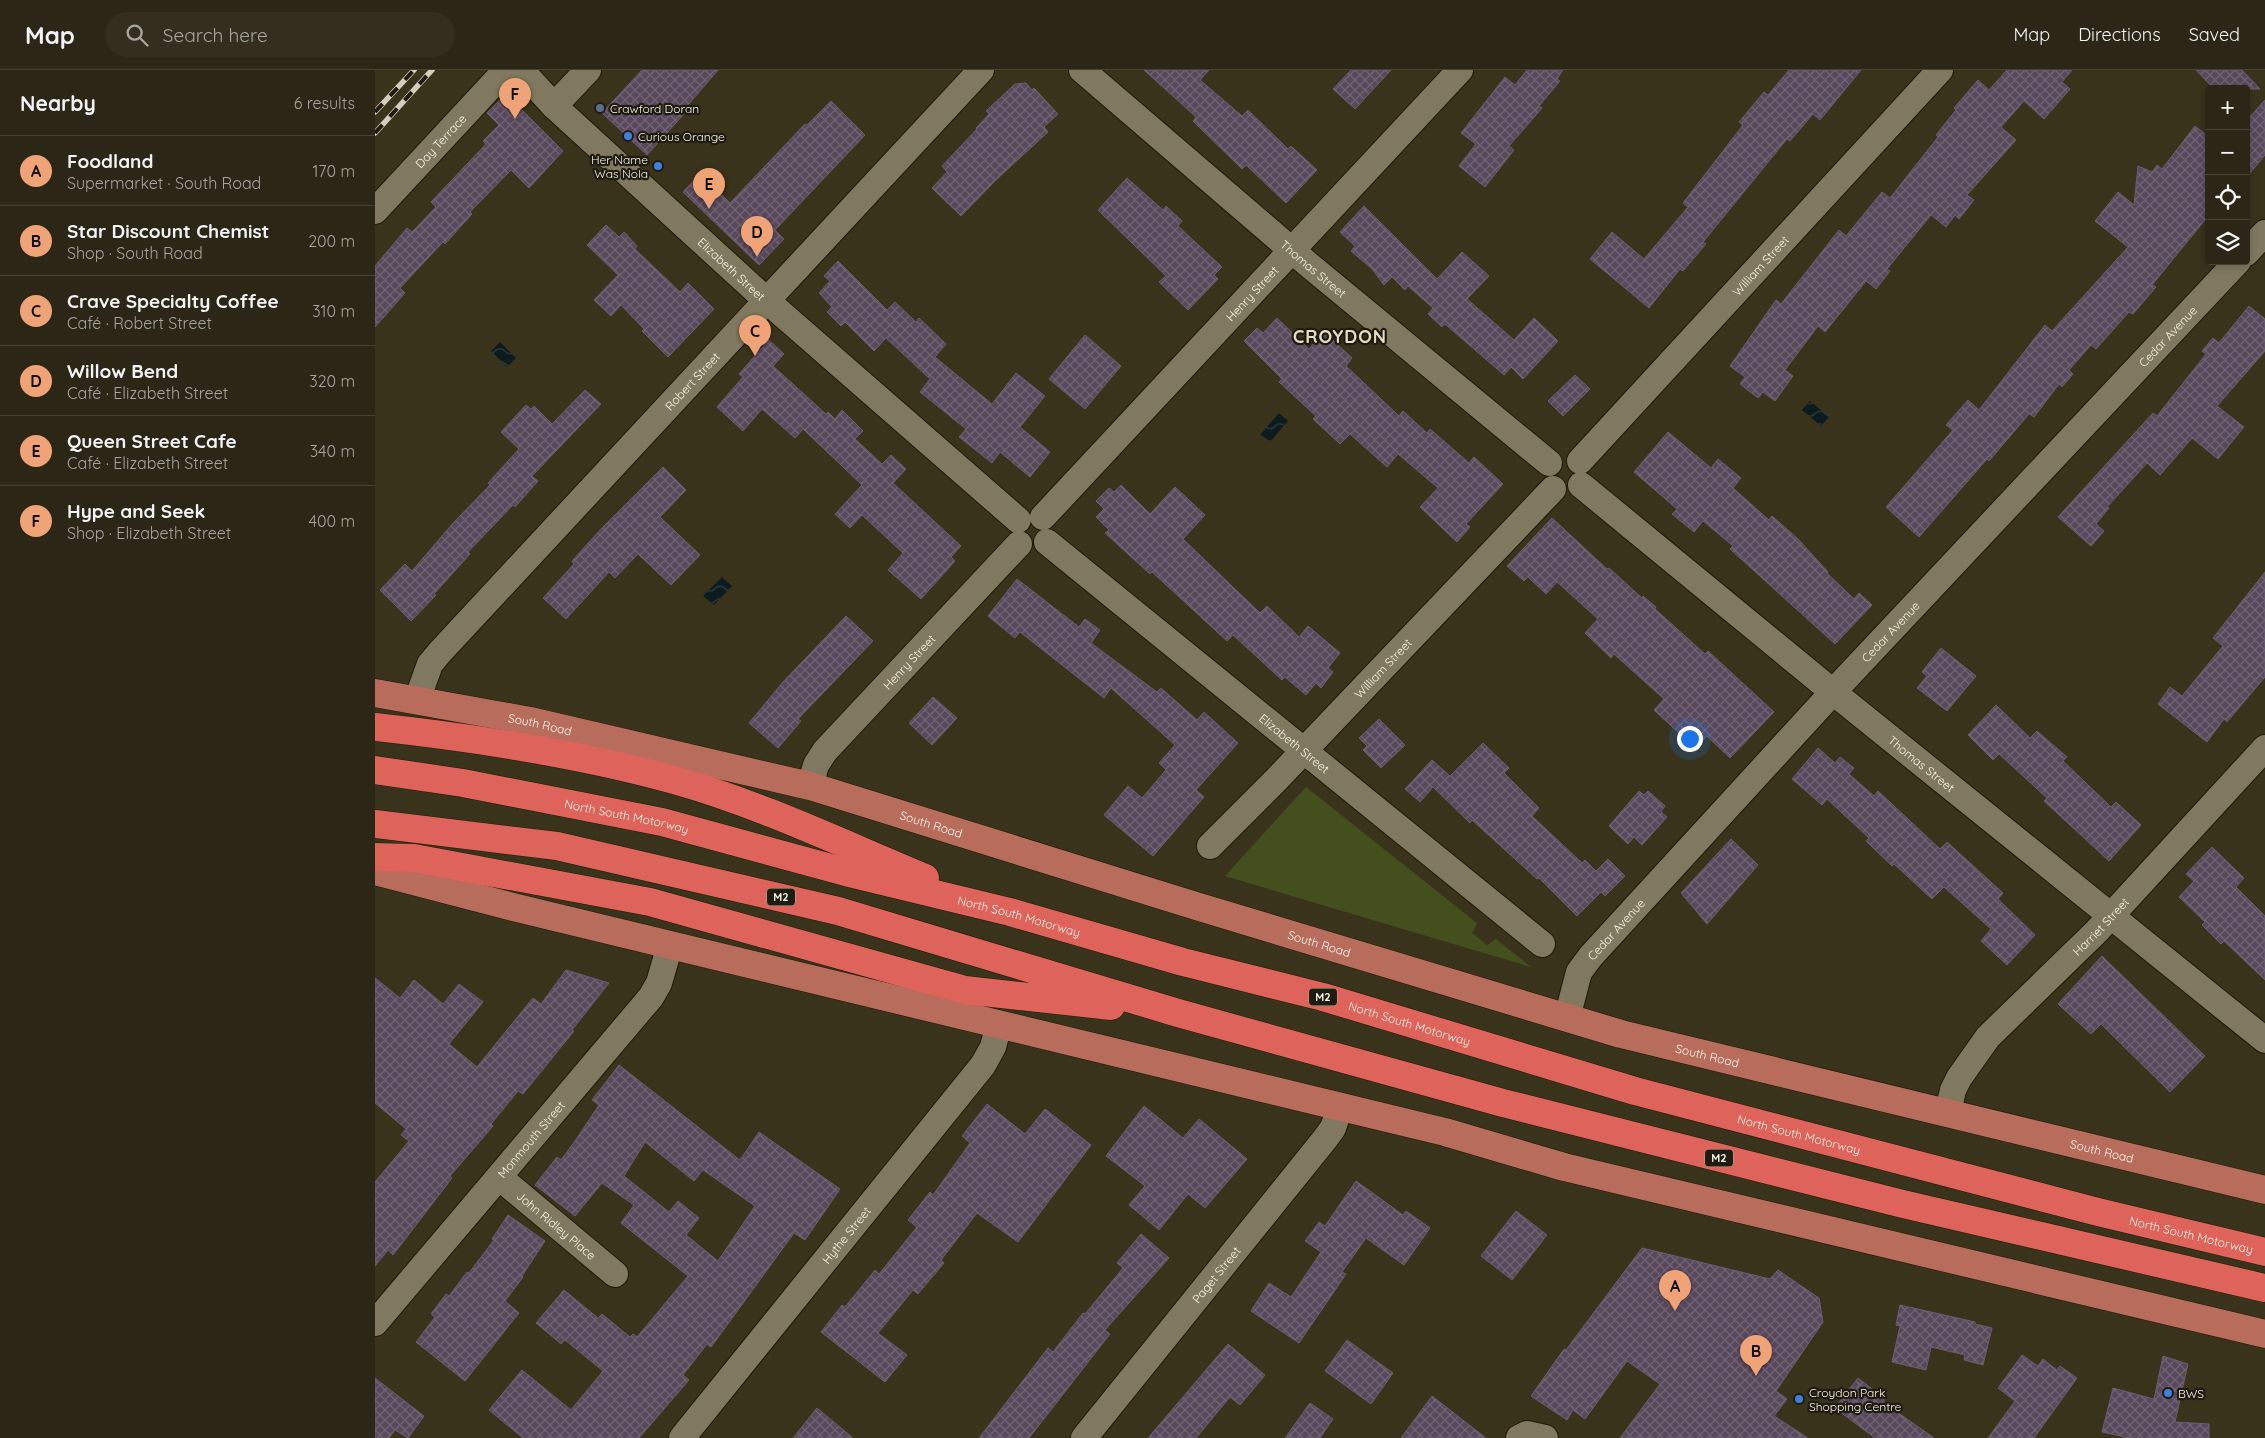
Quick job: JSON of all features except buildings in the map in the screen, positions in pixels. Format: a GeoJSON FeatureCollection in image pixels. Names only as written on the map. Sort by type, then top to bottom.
{"type":"FeatureCollection","features":[{"type":"Feature","properties":{"kind":"highway"},"geometry":{"type":"LineString","coordinates":[[375,727],[447,735],[547,751],[674,780],[763,811],[1009,912]]}},
{"type":"Feature","properties":{"kind":"highway","name":"North South Motorway"},"geometry":{"type":"LineString","coordinates":[[375,770],[463,783],[662,822],[853,874],[1009,912],[1183,962],[1323,997],[1635,1091],[1945,1173],[2265,1252]]}},
{"type":"Feature","properties":{"kind":"highway","name":"M2"},"geometry":{"type":"LineString","coordinates":[[375,824],[557,846],[838,911],[1177,1013],[1503,1103],[1817,1183],[2265,1288]]}},
{"type":"Feature","properties":{"kind":"highway"},"geometry":{"type":"LineString","coordinates":[[375,857],[414,858],[650,902],[965,990],[1177,1013]]}},
{"type":"Feature","properties":{"kind":"main road","name":"South Road"},"geometry":{"type":"LineString","coordinates":[[375,693],[530,721],[810,786],[1196,906],[1621,1034],[2265,1190]]}},
{"type":"Feature","properties":{"kind":"main road"},"geometry":{"type":"LineString","coordinates":[[375,870],[670,945],[1445,1132],[1564,1167],[2265,1334]]}},
{"type":"Feature","properties":{"kind":"street","name":"Day Terrace"},"geometry":{"type":"LineString","coordinates":[[375,210],[506,70]]}},
{"type":"Feature","properties":{"kind":"street","name":"Elizabeth Street"},"geometry":{"type":"LineString","coordinates":[[521,70],[555,106],[1018,532]]}},
{"type":"Feature","properties":{"kind":"street"},"geometry":{"type":"LineString","coordinates":[[555,106],[588,70]]}},
{"type":"Feature","properties":{"kind":"street","name":"Robert Street"},"geometry":{"type":"LineString","coordinates":[[417,700],[430,664],[440,652],[765,300],[981,70]]}},
{"type":"Feature","properties":{"kind":"street","name":"Thomas Street"},"geometry":{"type":"LineString","coordinates":[[1082,70],[1292,251],[1549,463]]}},
{"type":"Feature","properties":{"kind":"street","name":"Henry Street"},"geometry":{"type":"LineString","coordinates":[[1045,529],[1292,251],[1460,70]]}},
{"type":"Feature","properties":{"kind":"street","name":"William Street"},"geometry":{"type":"LineString","coordinates":[[1580,473],[1940,70]]}},
{"type":"Feature","properties":{"kind":"street"},"geometry":{"type":"LineString","coordinates":[[2250,249],[2265,233]]}},
{"type":"Feature","properties":{"kind":"street","name":"Cedar Avenue"},"geometry":{"type":"LineString","coordinates":[[1567,1018],[1579,972],[1584,965],[1833,692],[2234,265]]}},
{"type":"Feature","properties":{"kind":"street"},"geometry":{"type":"LineString","coordinates":[[1568,454],[1580,473],[1571,492],[1559,492],[1553,489],[1547,481],[1546,474],[1549,463],[1561,455],[1568,454]]}},
{"type":"Feature","properties":{"kind":"street","name":"Thomas Street"},"geometry":{"type":"LineString","coordinates":[[1580,473],[1833,692],[2265,1040]]}},
{"type":"Feature","properties":{"kind":"street","name":"William Street"},"geometry":{"type":"LineString","coordinates":[[1210,846],[1553,489]]}},
{"type":"Feature","properties":{"kind":"street","name":"Elizabeth Street"},"geometry":{"type":"LineString","coordinates":[[1045,529],[1303,751],[1542,944]]}},
{"type":"Feature","properties":{"kind":"street"},"geometry":{"type":"LineString","coordinates":[[1018,532],[1029,549],[1035,549],[1045,529]]}},
{"type":"Feature","properties":{"kind":"street","name":"Henry Street"},"geometry":{"type":"LineString","coordinates":[[810,786],[816,765],[825,751],[1018,532]]}},
{"type":"Feature","properties":{"kind":"street","name":"Harriet Street"},"geometry":{"type":"LineString","coordinates":[[1948,1112],[1953,1090],[1959,1078],[1988,1037],[2111,915],[2265,748]]}},
{"type":"Feature","properties":{"kind":"street","name":"Monmouth Street"},"geometry":{"type":"LineString","coordinates":[[375,1324],[651,997],[659,983],[670,945]]}},
{"type":"Feature","properties":{"kind":"street","name":"Hythe Street"},"geometry":{"type":"LineString","coordinates":[[682,1438],[983,1065],[993,1047],[999,1024]]}},
{"type":"Feature","properties":{"kind":"street","name":"Paget Street"},"geometry":{"type":"LineString","coordinates":[[1084,1438],[1325,1139],[1333,1128],[1340,1107]]}},
{"type":"Feature","properties":{"kind":"street","name":"John Ridley Place"},"geometry":{"type":"LineString","coordinates":[[499,1177],[615,1274]]}},
{"type":"Feature","properties":{"kind":"street"},"geometry":{"type":"LineString","coordinates":[[1519,1438],[1527,1434],[1545,1438]]}},
{"type":"Feature","properties":{"kind":"green space"},"geometry":{"type":"Polygon","coordinates":[[[1306,787],[1477,923],[1472,933],[1487,945],[1496,939],[1531,967],[1225,876],[1306,787]]]}},
{"type":"Feature","properties":{"kind":"water"},"geometry":{"type":"Polygon","coordinates":[[[500,342],[516,358],[507,367],[491,351],[500,342]]]}},
{"type":"Feature","properties":{"kind":"water"},"geometry":{"type":"Polygon","coordinates":[[[1810,401],[1829,417],[1821,426],[1802,410],[1810,401]]]}},
{"type":"Feature","properties":{"kind":"water"},"geometry":{"type":"Polygon","coordinates":[[[1279,413],[1288,421],[1270,442],[1260,435],[1279,413]]]}},
{"type":"Feature","properties":{"kind":"water"},"geometry":{"type":"Polygon","coordinates":[[[722,577],[732,586],[714,605],[703,596],[722,577]]]}},
{"type":"Feature","properties":{"kind":"railway"},"geometry":{"type":"LineString","coordinates":[[375,112],[414,70]]}},
{"type":"Feature","properties":{"kind":"railway"},"geometry":{"type":"LineString","coordinates":[[375,133],[432,70]]}},
{"type":"Feature","properties":{"kind":"place","name":"Crawford Doran"},"geometry":{"type":"Point","coordinates":[600,108]}},
{"type":"Feature","properties":{"kind":"place","name":"Hype and Seek"},"geometry":{"type":"Point","coordinates":[515,119]}},
{"type":"Feature","properties":{"kind":"place","name":"Curious Orange"},"geometry":{"type":"Point","coordinates":[628,136]}},
{"type":"Feature","properties":{"kind":"place","name":"Her Name Was Nola"},"geometry":{"type":"Point","coordinates":[658,166]}},
{"type":"Feature","properties":{"kind":"place","name":"Queen Street Cafe"},"geometry":{"type":"Point","coordinates":[709,209]}},
{"type":"Feature","properties":{"kind":"place","name":"Willow Bend"},"geometry":{"type":"Point","coordinates":[757,257]}},
{"type":"Feature","properties":{"kind":"place","name":"Crave Specialty Coffee"},"geometry":{"type":"Point","coordinates":[755,356]}},
{"type":"Feature","properties":{"kind":"place","name":"Foodland"},"geometry":{"type":"Point","coordinates":[1675,1311]}},
{"type":"Feature","properties":{"kind":"place","name":"Star Discount Chemist"},"geometry":{"type":"Point","coordinates":[1756,1376]}},
{"type":"Feature","properties":{"kind":"place","name":"BWS"},"geometry":{"type":"Point","coordinates":[2168,1393]}},
{"type":"Feature","properties":{"kind":"place","name":"Croydon Park Shopping Centre"},"geometry":{"type":"Point","coordinates":[1799,1399]}},
{"type":"Feature","properties":{"kind":"district","name":"CROYDON"},"geometry":{"type":"Point","coordinates":[1340,336]}}]}
